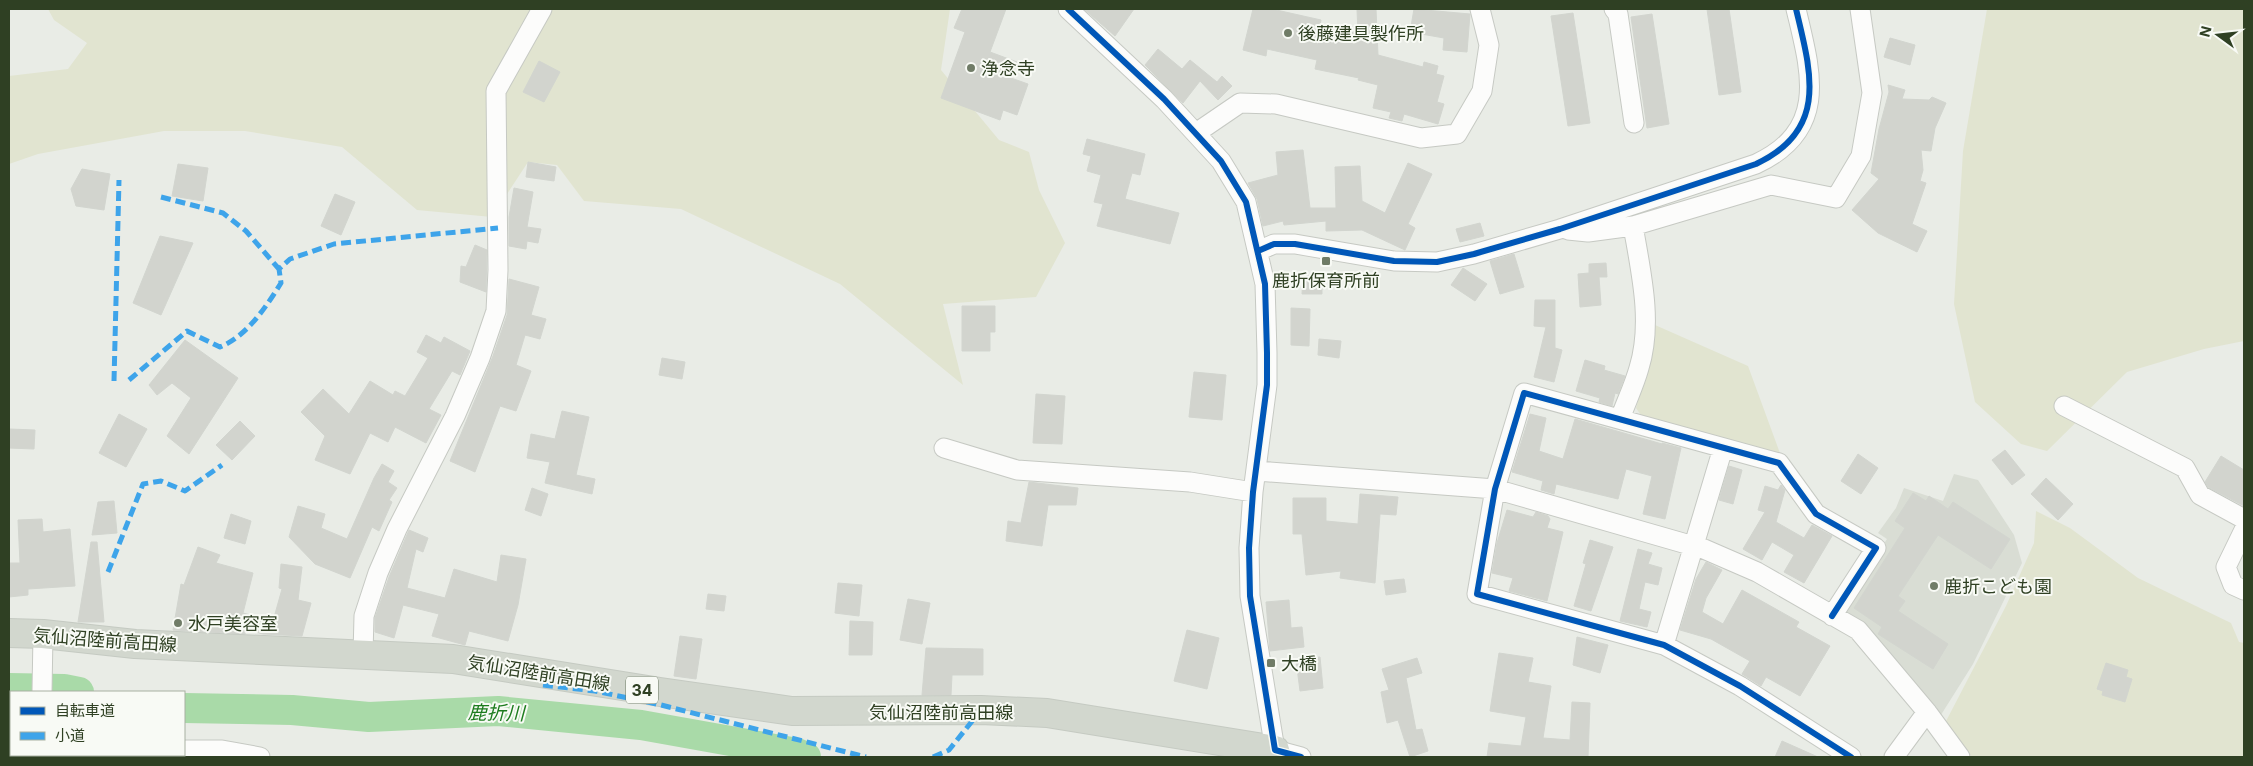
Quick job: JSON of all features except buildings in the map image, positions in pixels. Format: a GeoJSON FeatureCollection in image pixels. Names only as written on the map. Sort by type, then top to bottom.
{"type":"FeatureCollection","features":[{"type":"Feature","properties":{"kind":"main road","name":"気仙沼陸前高田線"},"geometry":{"type":"LineString","coordinates":[[9,633],[43,634],[135,644],[453,659],[792,710],[980,710],[1047,713],[1275,754]]}},
{"type":"Feature","properties":{"kind":"street"},"geometry":{"type":"LineString","coordinates":[[364,654],[364,616],[378,573],[397,529],[456,416],[480,358],[496,311],[498,270],[496,91],[542,9]]}},
{"type":"Feature","properties":{"kind":"street"},"geometry":{"type":"LineString","coordinates":[[1068,9],[1164,99],[1196,133],[1221,161],[1246,202],[1265,284],[1267,353],[1267,385],[1253,492],[1249,548],[1250,596],[1275,754],[1301,757]]}},
{"type":"Feature","properties":{"kind":"street"},"geometry":{"type":"LineString","coordinates":[[1196,133],[1240,103],[1276,104],[1421,138],[1457,134],[1482,91],[1489,45],[1480,9]]}},
{"type":"Feature","properties":{"kind":"street"},"geometry":{"type":"LineString","coordinates":[[1614,9],[1618,14],[1634,123]]}},
{"type":"Feature","properties":{"kind":"street"},"geometry":{"type":"LineString","coordinates":[[1619,9],[1629,9]]}},
{"type":"Feature","properties":{"kind":"street"},"geometry":{"type":"LineString","coordinates":[[1258,251],[1274,244],[1295,244],[1394,261],[1437,262],[1474,254],[1560,229],[1756,164],[1776,155],[1789,143],[1806,111],[1811,80],[1796,9]]}},
{"type":"Feature","properties":{"kind":"street"},"geometry":{"type":"LineString","coordinates":[[1560,229],[1588,232],[1633,226],[1771,185],[1836,198],[1861,156],[1872,94],[1860,9]]}},
{"type":"Feature","properties":{"kind":"street"},"geometry":{"type":"LineString","coordinates":[[1620,419],[1640,367],[1645,334],[1644,290],[1633,226]]}},
{"type":"Feature","properties":{"kind":"street"},"geometry":{"type":"LineString","coordinates":[[1832,616],[1876,548],[1816,514],[1779,464],[1524,393],[1495,490],[1477,594],[1664,645],[1740,686],[1851,757]]}},
{"type":"Feature","properties":{"kind":"street"},"geometry":{"type":"LineString","coordinates":[[2064,406],[2184,468],[2200,495],[2244,519]]}},
{"type":"Feature","properties":{"kind":"street"},"geometry":{"type":"LineString","coordinates":[[944,448],[1017,470],[1190,482],[1253,492]]}},
{"type":"Feature","properties":{"kind":"street"},"geometry":{"type":"LineString","coordinates":[[1664,645],[1723,448]]}},
{"type":"Feature","properties":{"kind":"street"},"geometry":{"type":"LineString","coordinates":[[1257,471],[1495,490],[1693,546],[1757,572],[1858,630],[1927,712],[1960,757]]}},
{"type":"Feature","properties":{"kind":"street"},"geometry":{"type":"LineString","coordinates":[[2244,530],[2226,567],[2233,585],[2244,590]]}},
{"type":"Feature","properties":{"kind":"street"},"geometry":{"type":"LineString","coordinates":[[42,691],[43,634]]}},
{"type":"Feature","properties":{"kind":"street"},"geometry":{"type":"LineString","coordinates":[[1894,757],[1927,712]]}},
{"type":"Feature","properties":{"kind":"street"},"geometry":{"type":"LineString","coordinates":[[185,750],[222,750],[260,757]]}},
{"type":"Feature","properties":{"kind":"shaded area","name":"鹿折こども園"},"geometry":{"type":"Polygon","coordinates":[[[1954,474],[1978,480],[2014,535],[2022,563],[1973,664],[1939,718],[1848,621],[1843,608],[1887,539],[1878,533],[1896,508],[1904,488],[1943,501],[1954,474]]]}},
{"type":"Feature","properties":{"kind":"green space"},"geometry":{"type":"Polygon","coordinates":[[[48,9],[950,9],[941,70],[999,140],[1029,152],[1039,190],[1065,243],[1036,297],[943,304],[963,385],[840,284],[681,209],[584,201],[557,165],[528,162],[492,217],[417,210],[342,147],[245,131],[164,131],[38,154],[9,164],[9,76],[68,69],[87,43],[54,20],[48,9]]]}},
{"type":"Feature","properties":{"kind":"green space"},"geometry":{"type":"Polygon","coordinates":[[[1987,9],[2244,9],[2244,341],[2204,349],[2127,372],[2047,451],[2021,444],[1975,402],[1954,304],[1963,151],[1987,9]]]}},
{"type":"Feature","properties":{"kind":"green space"},"geometry":{"type":"Polygon","coordinates":[[[1655,325],[1748,366],[1781,456],[1643,418],[1636,408],[1652,352],[1655,325]]]}},
{"type":"Feature","properties":{"kind":"green space"},"geometry":{"type":"Polygon","coordinates":[[[2036,511],[2070,528],[2138,578],[2231,623],[2239,642],[2244,643],[2244,757],[1972,757],[1944,725],[2006,606],[2034,543],[2036,511]]]}},
{"type":"Feature","properties":{"kind":"waterway","name":"鹿折川"},"geometry":{"type":"LineString","coordinates":[[9,688],[64,689],[74,691]]}},
{"type":"Feature","properties":{"kind":"waterway","name":"鹿折川"},"geometry":{"type":"LineString","coordinates":[[185,708],[292,710],[369,717],[498,711],[641,725],[797,753],[806,757]]}},
{"type":"Feature","properties":{"kind":"marked path"},"geometry":{"type":"LineString","coordinates":[[114,381],[119,180]]}},
{"type":"Feature","properties":{"kind":"marked path"},"geometry":{"type":"LineString","coordinates":[[161,197],[223,213],[246,231],[279,269]]}},
{"type":"Feature","properties":{"kind":"marked path"},"geometry":{"type":"LineString","coordinates":[[129,380],[187,331],[220,347],[239,336],[269,302],[281,283],[279,269],[290,259],[334,244],[498,228]]}},
{"type":"Feature","properties":{"kind":"marked path"},"geometry":{"type":"LineString","coordinates":[[108,572],[143,484],[161,481],[185,491],[222,465]]}},
{"type":"Feature","properties":{"kind":"marked path"},"geometry":{"type":"LineString","coordinates":[[543,685],[595,691],[661,705],[866,757]]}},
{"type":"Feature","properties":{"kind":"marked path"},"geometry":{"type":"LineString","coordinates":[[933,757],[949,750],[981,710]]}},
{"type":"Feature","properties":{"kind":"cycle path"},"geometry":{"type":"LineString","coordinates":[[1068,9],[1164,99],[1221,161],[1246,202],[1265,284],[1267,353],[1267,385],[1253,492],[1249,548],[1250,596],[1275,750],[1301,757]]}},
{"type":"Feature","properties":{"kind":"cycle path"},"geometry":{"type":"LineString","coordinates":[[1258,251],[1274,244],[1295,244],[1394,261],[1437,262],[1474,254],[1560,229],[1756,164],[1779,150],[1795,134],[1805,117],[1809,97],[1809,77],[1796,9]]}},
{"type":"Feature","properties":{"kind":"cycle path"},"geometry":{"type":"LineString","coordinates":[[1832,616],[1876,548],[1816,514],[1779,463],[1524,393],[1495,489],[1477,594],[1664,645],[1740,686],[1851,757]]}},
{"type":"Feature","properties":{"kind":"place","name":"後藤建具製作所"},"geometry":{"type":"Point","coordinates":[1288,33]}},
{"type":"Feature","properties":{"kind":"place","name":"浄念寺"},"geometry":{"type":"Point","coordinates":[971,68]}},
{"type":"Feature","properties":{"kind":"place","name":"鹿折保育所前"},"geometry":{"type":"Point","coordinates":[1326,261]}},
{"type":"Feature","properties":{"kind":"place","name":"鹿折こども園"},"geometry":{"type":"Point","coordinates":[1934,586]}},
{"type":"Feature","properties":{"kind":"place","name":"水戸美容室"},"geometry":{"type":"Point","coordinates":[178,623]}},
{"type":"Feature","properties":{"kind":"place","name":"大橋"},"geometry":{"type":"Point","coordinates":[1271,663]}}]}
